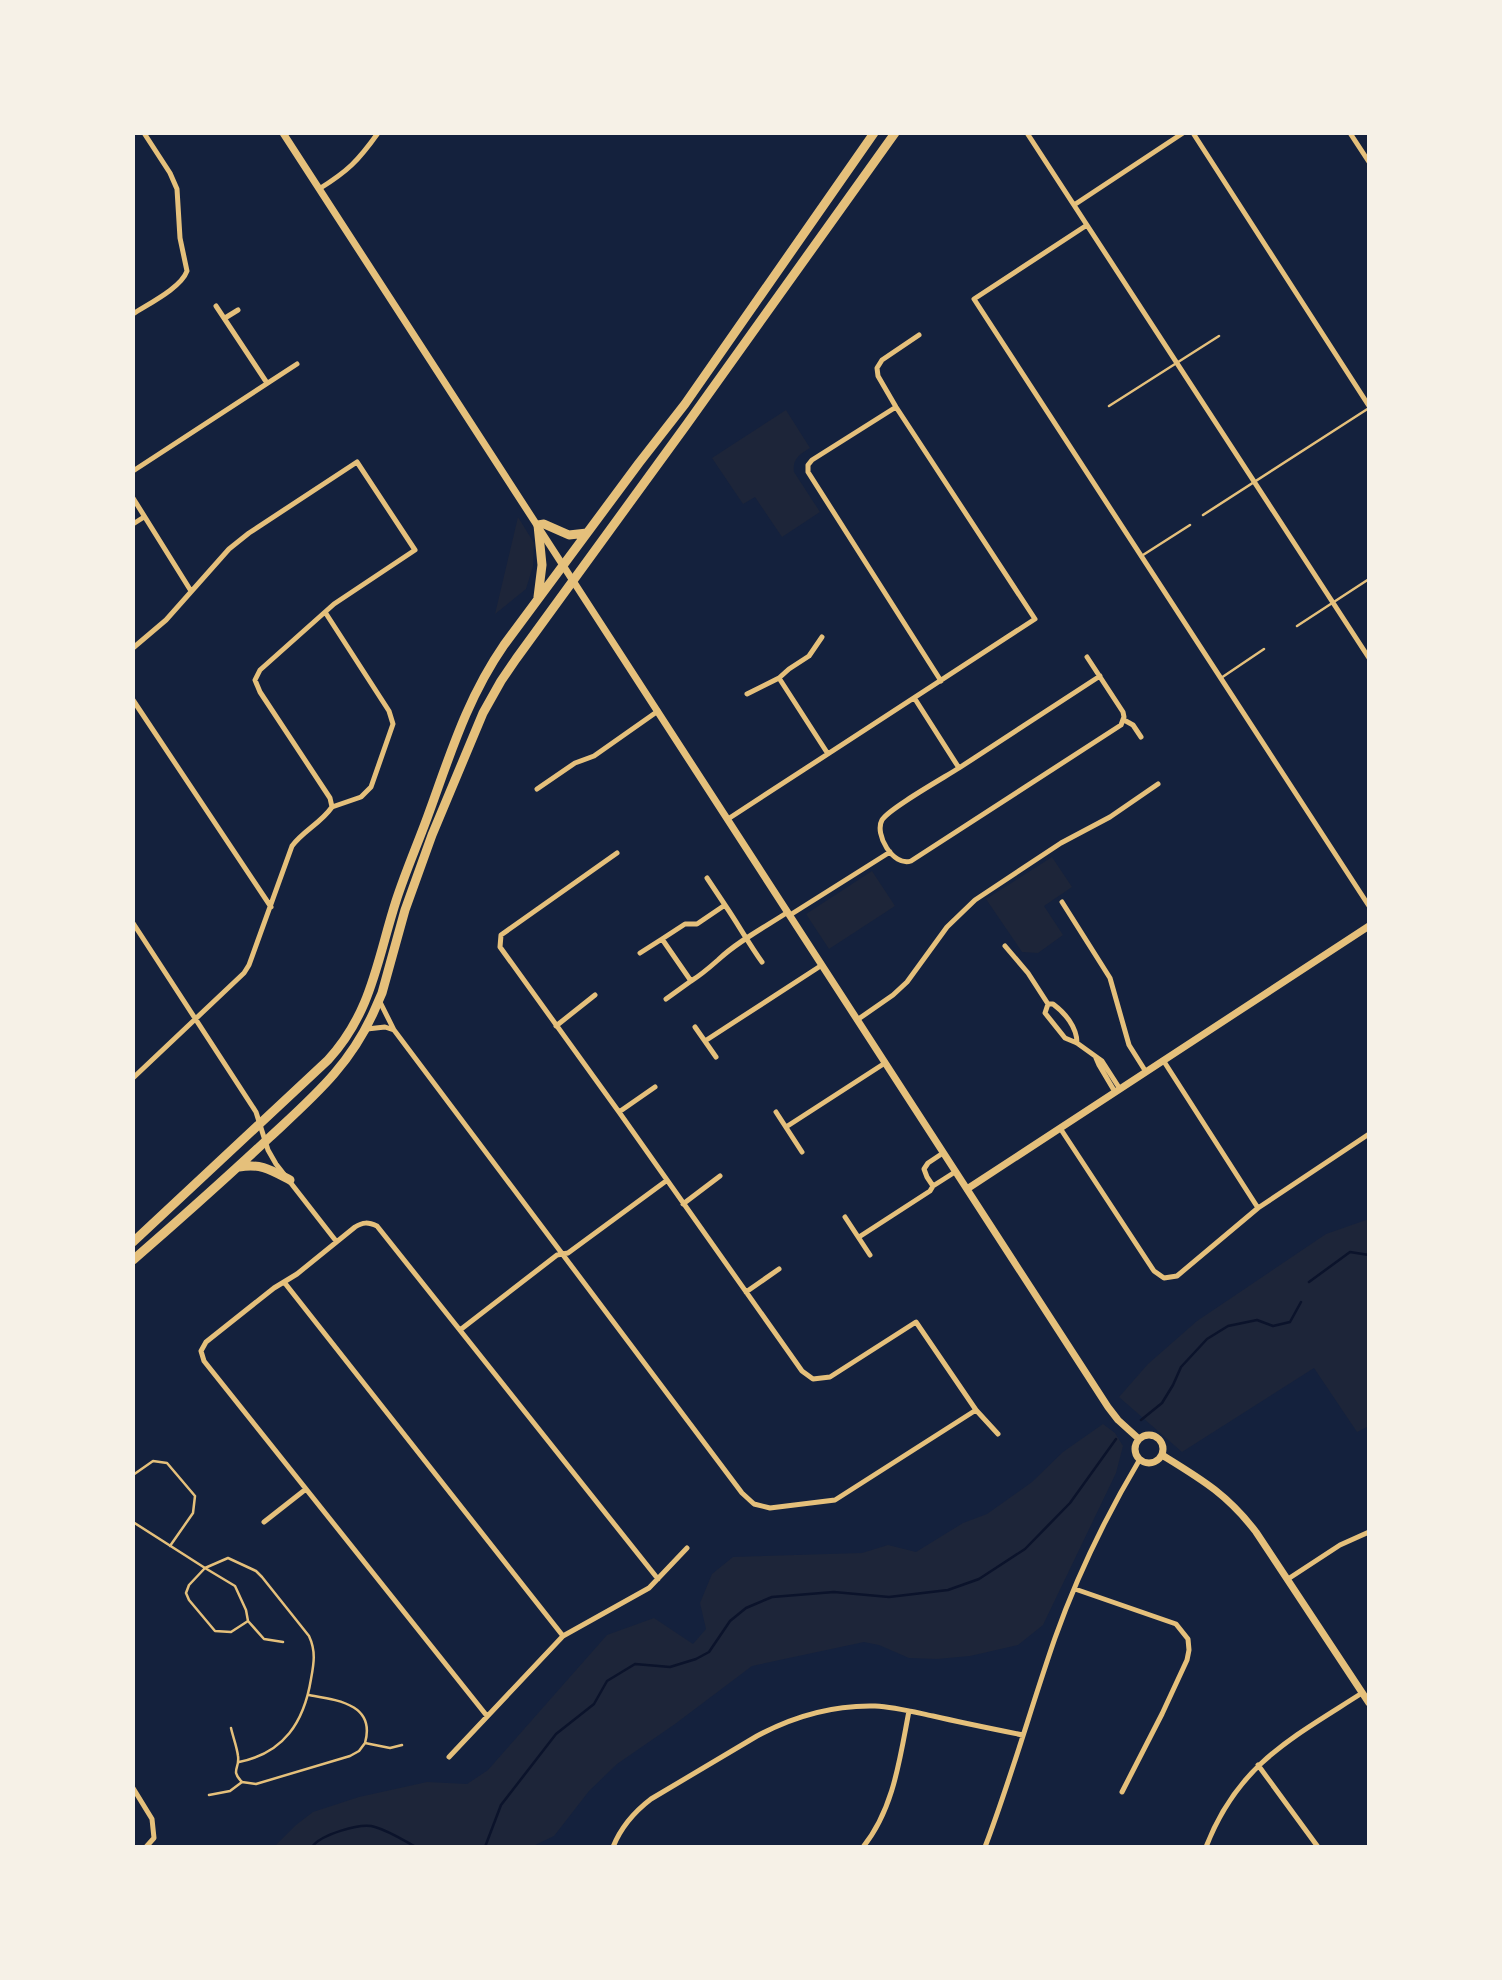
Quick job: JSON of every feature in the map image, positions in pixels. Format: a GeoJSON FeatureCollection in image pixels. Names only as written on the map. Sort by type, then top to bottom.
{"type":"FeatureCollection","features":[{"type":"Feature","properties":{"kind":"highway"},"geometry":{"type":"LineString","coordinates":[[133,1242],[337,1050],[360,1016],[372,989],[401,887],[464,716],[492,662],[685,404],[874,133]]}},
{"type":"Feature","properties":{"kind":"highway"},"geometry":{"type":"LineString","coordinates":[[133,1261],[265,1142],[351,1055],[379,999],[416,877],[483,713],[501,681],[895,133]]}},
{"type":"Feature","properties":{"kind":"highway"},"geometry":{"type":"LineString","coordinates":[[538,599],[542,565],[538,525],[544,524],[569,535],[587,533]]}},
{"type":"Feature","properties":{"kind":"highway"},"geometry":{"type":"LineString","coordinates":[[237,1167],[264,1167],[290,1180]]}},
{"type":"Feature","properties":{"kind":"street"},"geometry":{"type":"LineString","coordinates":[[133,314],[177,285],[187,271],[180,238],[177,189],[144,133]]}},
{"type":"Feature","properties":{"kind":"street"},"geometry":{"type":"LineString","coordinates":[[283,133],[1113,1414],[1139,1439]]}},
{"type":"Feature","properties":{"kind":"street"},"geometry":{"type":"LineString","coordinates":[[319,189],[346,172],[378,133]]}},
{"type":"Feature","properties":{"kind":"street"},"geometry":{"type":"LineString","coordinates":[[1027,133],[1369,658]]}},
{"type":"Feature","properties":{"kind":"street"},"geometry":{"type":"LineString","coordinates":[[1074,205],[1183,133]]}},
{"type":"Feature","properties":{"kind":"street"},"geometry":{"type":"LineString","coordinates":[[1193,133],[1369,407]]}},
{"type":"Feature","properties":{"kind":"street"},"geometry":{"type":"LineString","coordinates":[[1350,133],[1369,162]]}},
{"type":"Feature","properties":{"kind":"street"},"geometry":{"type":"LineString","coordinates":[[1363,152],[1369,148]]}},
{"type":"Feature","properties":{"kind":"street"},"geometry":{"type":"LineString","coordinates":[[1087,225],[974,299],[1369,906]]}},
{"type":"Feature","properties":{"kind":"street"},"geometry":{"type":"LineString","coordinates":[[216,306],[267,383]]}},
{"type":"Feature","properties":{"kind":"street"},"geometry":{"type":"LineString","coordinates":[[225,318],[238,310]]}},
{"type":"Feature","properties":{"kind":"street"},"geometry":{"type":"LineString","coordinates":[[728,819],[1035,619],[878,376],[877,368],[882,360],[919,335]]}},
{"type":"Feature","properties":{"kind":"street"},"geometry":{"type":"LineString","coordinates":[[133,471],[297,364]]}},
{"type":"Feature","properties":{"kind":"street"},"geometry":{"type":"LineString","coordinates":[[896,407],[812,460],[808,465],[808,472],[941,681]]}},
{"type":"Feature","properties":{"kind":"street"},"geometry":{"type":"LineString","coordinates":[[133,648],[166,620],[229,549],[357,462],[415,550],[324,611],[260,670],[255,680],[260,692],[330,798],[332,807]]}},
{"type":"Feature","properties":{"kind":"street"},"geometry":{"type":"LineString","coordinates":[[133,498],[191,591]]}},
{"type":"Feature","properties":{"kind":"street"},"geometry":{"type":"LineString","coordinates":[[133,524],[144,517]]}},
{"type":"Feature","properties":{"kind":"street"},"geometry":{"type":"LineString","coordinates":[[133,1077],[244,973],[292,846],[298,837],[325,818],[332,807],[361,797],[371,787],[393,724],[389,711],[324,611]]}},
{"type":"Feature","properties":{"kind":"street"},"geometry":{"type":"LineString","coordinates":[[747,694],[779,678],[789,668],[809,656],[822,637]]}},
{"type":"Feature","properties":{"kind":"street"},"geometry":{"type":"LineString","coordinates":[[1087,657],[1123,712],[1124,720],[1119,727],[911,861],[898,861],[890,852],[880,830],[884,816],[1100,677]]}},
{"type":"Feature","properties":{"kind":"street"},"geometry":{"type":"LineString","coordinates":[[779,678],[828,754]]}},
{"type":"Feature","properties":{"kind":"street"},"geometry":{"type":"LineString","coordinates":[[915,699],[959,768]]}},
{"type":"Feature","properties":{"kind":"street"},"geometry":{"type":"LineString","coordinates":[[133,700],[271,907]]}},
{"type":"Feature","properties":{"kind":"street"},"geometry":{"type":"LineString","coordinates":[[537,789],[575,764],[594,756],[658,711]]}},
{"type":"Feature","properties":{"kind":"street"},"geometry":{"type":"LineString","coordinates":[[1124,720],[1133,725],[1141,737]]}},
{"type":"Feature","properties":{"kind":"street"},"geometry":{"type":"LineString","coordinates":[[857,1020],[907,982],[947,927],[975,900],[1061,843],[1110,817],[1158,784]]}},
{"type":"Feature","properties":{"kind":"street"},"geometry":{"type":"LineString","coordinates":[[666,999],[712,968],[717,961],[748,938],[890,852]]}},
{"type":"Feature","properties":{"kind":"street"},"geometry":{"type":"LineString","coordinates":[[617,853],[501,935],[500,947],[802,1370],[813,1378],[830,1377],[916,1322],[976,1410],[998,1434]]}},
{"type":"Feature","properties":{"kind":"street"},"geometry":{"type":"LineString","coordinates":[[707,878],[762,962]]}},
{"type":"Feature","properties":{"kind":"street"},"geometry":{"type":"LineString","coordinates":[[1062,902],[1110,978],[1129,1045],[1146,1072]]}},
{"type":"Feature","properties":{"kind":"street"},"geometry":{"type":"LineString","coordinates":[[640,953],[685,924],[697,924],[725,905]]}},
{"type":"Feature","properties":{"kind":"street"},"geometry":{"type":"LineString","coordinates":[[133,923],[256,1112],[265,1142],[276,1164],[336,1241]]}},
{"type":"Feature","properties":{"kind":"street"},"geometry":{"type":"LineString","coordinates":[[967,1189],[1369,926]]}},
{"type":"Feature","properties":{"kind":"street"},"geometry":{"type":"LineString","coordinates":[[662,939],[691,981]]}},
{"type":"Feature","properties":{"kind":"street"},"geometry":{"type":"LineString","coordinates":[[1005,946],[1028,973],[1048,1004]]}},
{"type":"Feature","properties":{"kind":"street"},"geometry":{"type":"LineString","coordinates":[[705,1041],[822,965]]}},
{"type":"Feature","properties":{"kind":"street"},"geometry":{"type":"LineString","coordinates":[[556,1026],[596,995]]}},
{"type":"Feature","properties":{"kind":"street"},"geometry":{"type":"LineString","coordinates":[[379,999],[394,1030],[742,1493],[754,1504],[779,1508],[835,1500],[976,1410]]}},
{"type":"Feature","properties":{"kind":"street"},"geometry":{"type":"LineString","coordinates":[[1048,1004],[1045,1009],[1047,1016],[1065,1038],[1102,1061],[1118,1090]]}},
{"type":"Feature","properties":{"kind":"street"},"geometry":{"type":"LineString","coordinates":[[1048,1004],[1053,1004],[1062,1012],[1076,1032],[1077,1043]]}},
{"type":"Feature","properties":{"kind":"street"},"geometry":{"type":"LineString","coordinates":[[366,1029],[385,1027],[394,1030]]}},
{"type":"Feature","properties":{"kind":"street"},"geometry":{"type":"LineString","coordinates":[[695,1027],[716,1057]]}},
{"type":"Feature","properties":{"kind":"street"},"geometry":{"type":"LineString","coordinates":[[1163,1060],[1258,1208]]}},
{"type":"Feature","properties":{"kind":"street"},"geometry":{"type":"LineString","coordinates":[[786,1127],[885,1063]]}},
{"type":"Feature","properties":{"kind":"street"},"geometry":{"type":"LineString","coordinates":[[620,1112],[655,1087]]}},
{"type":"Feature","properties":{"kind":"street"},"geometry":{"type":"LineString","coordinates":[[776,1112],[802,1152]]}},
{"type":"Feature","properties":{"kind":"street"},"geometry":{"type":"LineString","coordinates":[[1060,1128],[1154,1271],[1164,1278],[1177,1276],[1258,1208],[1369,1134]]}},
{"type":"Feature","properties":{"kind":"street"},"geometry":{"type":"LineString","coordinates":[[933,1186],[924,1170],[943,1153]]}},
{"type":"Feature","properties":{"kind":"street"},"geometry":{"type":"LineString","coordinates":[[859,1237],[955,1172]]}},
{"type":"Feature","properties":{"kind":"street"},"geometry":{"type":"LineString","coordinates":[[683,1204],[720,1176]]}},
{"type":"Feature","properties":{"kind":"street"},"geometry":{"type":"LineString","coordinates":[[460,1330],[553,1258],[568,1253],[666,1181]]}},
{"type":"Feature","properties":{"kind":"street"},"geometry":{"type":"LineString","coordinates":[[845,1217],[870,1255]]}},
{"type":"Feature","properties":{"kind":"street"},"geometry":{"type":"LineString","coordinates":[[487,1716],[204,1360],[201,1351],[206,1342],[355,1227],[362,1223],[377,1226],[659,1578]]}},
{"type":"Feature","properties":{"kind":"street"},"geometry":{"type":"LineString","coordinates":[[746,1292],[779,1269]]}},
{"type":"Feature","properties":{"kind":"street"},"geometry":{"type":"LineString","coordinates":[[284,1282],[563,1636]]}},
{"type":"Feature","properties":{"kind":"street"},"geometry":{"type":"LineString","coordinates":[[1149,1435],[1158,1438],[1163,1447],[1161,1455],[1152,1462],[1140,1459],[1135,1450],[1139,1439],[1149,1435]]}},
{"type":"Feature","properties":{"kind":"street"},"geometry":{"type":"LineString","coordinates":[[1161,1455],[1223,1494],[1241,1512],[1369,1703]]}},
{"type":"Feature","properties":{"kind":"street"},"geometry":{"type":"LineString","coordinates":[[985,1847],[1056,1637],[1075,1589],[1101,1529],[1140,1459]]}},
{"type":"Feature","properties":{"kind":"street"},"geometry":{"type":"LineString","coordinates":[[264,1522],[306,1489]]}},
{"type":"Feature","properties":{"kind":"street"},"geometry":{"type":"LineString","coordinates":[[1288,1579],[1340,1545],[1369,1532]]}},
{"type":"Feature","properties":{"kind":"street"},"geometry":{"type":"LineString","coordinates":[[449,1757],[563,1636],[640,1594],[687,1548]]}},
{"type":"Feature","properties":{"kind":"street"},"geometry":{"type":"LineString","coordinates":[[1075,1589],[1176,1624],[1188,1639],[1187,1660],[1122,1792]]}},
{"type":"Feature","properties":{"kind":"street"},"geometry":{"type":"LineString","coordinates":[[1206,1847],[1232,1796],[1258,1765],[1301,1732],[1362,1693]]}},
{"type":"Feature","properties":{"kind":"street"},"geometry":{"type":"LineString","coordinates":[[613,1847],[622,1828],[639,1808],[651,1799],[772,1728],[819,1711],[878,1706],[1023,1735]]}},
{"type":"Feature","properties":{"kind":"street"},"geometry":{"type":"LineString","coordinates":[[863,1847],[877,1824],[894,1784],[909,1711]]}},
{"type":"Feature","properties":{"kind":"street"},"geometry":{"type":"LineString","coordinates":[[1258,1765],[1318,1847]]}},
{"type":"Feature","properties":{"kind":"street"},"geometry":{"type":"LineString","coordinates":[[133,1788],[152,1819],[154,1838],[146,1847]]}},
{"type":"Feature","properties":{"kind":"lane"},"geometry":{"type":"LineString","coordinates":[[1109,407],[1219,336]]}},
{"type":"Feature","properties":{"kind":"lane"},"geometry":{"type":"LineString","coordinates":[[1203,516],[1369,407]]}},
{"type":"Feature","properties":{"kind":"lane"},"geometry":{"type":"LineString","coordinates":[[1142,556],[1190,525]]}},
{"type":"Feature","properties":{"kind":"lane"},"geometry":{"type":"LineString","coordinates":[[1297,626],[1369,579]]}},
{"type":"Feature","properties":{"kind":"lane"},"geometry":{"type":"LineString","coordinates":[[1220,678],[1264,649]]}},
{"type":"Feature","properties":{"kind":"lane"},"geometry":{"type":"LineString","coordinates":[[133,1475],[153,1461],[167,1463],[195,1496],[193,1513],[170,1546]]}},
{"type":"Feature","properties":{"kind":"lane"},"geometry":{"type":"LineString","coordinates":[[133,1522],[235,1586],[248,1621],[264,1639],[283,1642]]}},
{"type":"Feature","properties":{"kind":"lane"},"geometry":{"type":"LineString","coordinates":[[248,1621],[231,1632],[215,1631],[189,1600],[186,1593],[189,1586],[205,1567],[228,1558],[256,1571],[309,1636],[313,1645],[314,1662],[309,1695],[300,1719],[289,1733],[262,1756],[239,1762],[235,1768],[236,1776],[242,1782],[256,1784],[359,1751],[365,1743],[367,1732],[360,1712],[351,1704],[309,1695]]}},
{"type":"Feature","properties":{"kind":"lane"},"geometry":{"type":"LineString","coordinates":[[231,1728],[239,1762]]}},
{"type":"Feature","properties":{"kind":"lane"},"geometry":{"type":"LineString","coordinates":[[365,1743],[390,1748],[402,1745]]}},
{"type":"Feature","properties":{"kind":"lane"},"geometry":{"type":"LineString","coordinates":[[209,1795],[230,1791],[242,1782]]}},
{"type":"Feature","properties":{"kind":"shaded area"},"geometry":{"type":"Polygon","coordinates":[[[786,410],[810,448],[796,460],[794,472],[820,512],[782,537],[755,497],[743,504],[712,458],[786,410]]]}},
{"type":"Feature","properties":{"kind":"shaded area"},"geometry":{"type":"Polygon","coordinates":[[[518,517],[534,543],[533,566],[526,589],[495,614],[518,517]]]}},
{"type":"Feature","properties":{"kind":"shaded area"},"geometry":{"type":"Polygon","coordinates":[[[1052,857],[1072,887],[1044,906],[1063,935],[1038,953],[1022,952],[986,899],[1052,857]]]}},
{"type":"Feature","properties":{"kind":"shaded area"},"geometry":{"type":"Polygon","coordinates":[[[872,871],[895,906],[829,949],[806,914],[872,871]]]}},
{"type":"Feature","properties":{"kind":"shaded area"},"geometry":{"type":"Polygon","coordinates":[[[1369,1219],[1369,1426],[1357,1432],[1314,1368],[1182,1452],[1119,1397],[1148,1364],[1197,1321],[1326,1234],[1369,1219]]]}},
{"type":"Feature","properties":{"kind":"shaded area"},"geometry":{"type":"Polygon","coordinates":[[[1103,1424],[1115,1433],[1123,1446],[1116,1473],[1043,1625],[1018,1645],[970,1656],[937,1659],[909,1658],[879,1645],[864,1642],[752,1666],[617,1764],[589,1791],[554,1836],[531,1847],[274,1847],[313,1812],[359,1797],[427,1782],[467,1784],[488,1770],[607,1635],[654,1618],[693,1644],[706,1629],[700,1603],[712,1574],[733,1557],[862,1553],[888,1545],[916,1552],[963,1523],[987,1514],[1032,1482],[1063,1452],[1103,1424]]]}},
{"type":"Feature","properties":{"kind":"waterway"},"geometry":{"type":"LineString","coordinates":[[1309,1282],[1350,1252],[1369,1255]]}},
{"type":"Feature","properties":{"kind":"waterway"},"geometry":{"type":"LineString","coordinates":[[1141,1420],[1162,1403],[1181,1367],[1207,1339],[1228,1326],[1257,1320],[1273,1326],[1290,1322],[1301,1302]]}},
{"type":"Feature","properties":{"kind":"waterway"},"geometry":{"type":"LineString","coordinates":[[485,1847],[501,1805],[556,1734],[594,1704],[607,1681],[635,1664],[670,1667],[696,1659],[709,1652],[730,1621],[746,1608],[772,1597],[834,1592],[889,1597],[948,1590],[979,1579],[1025,1549],[1070,1503],[1116,1439]]}},
{"type":"Feature","properties":{"kind":"waterway"},"geometry":{"type":"LineString","coordinates":[[312,1847],[332,1834],[360,1826],[375,1827],[416,1847]]}}]}
